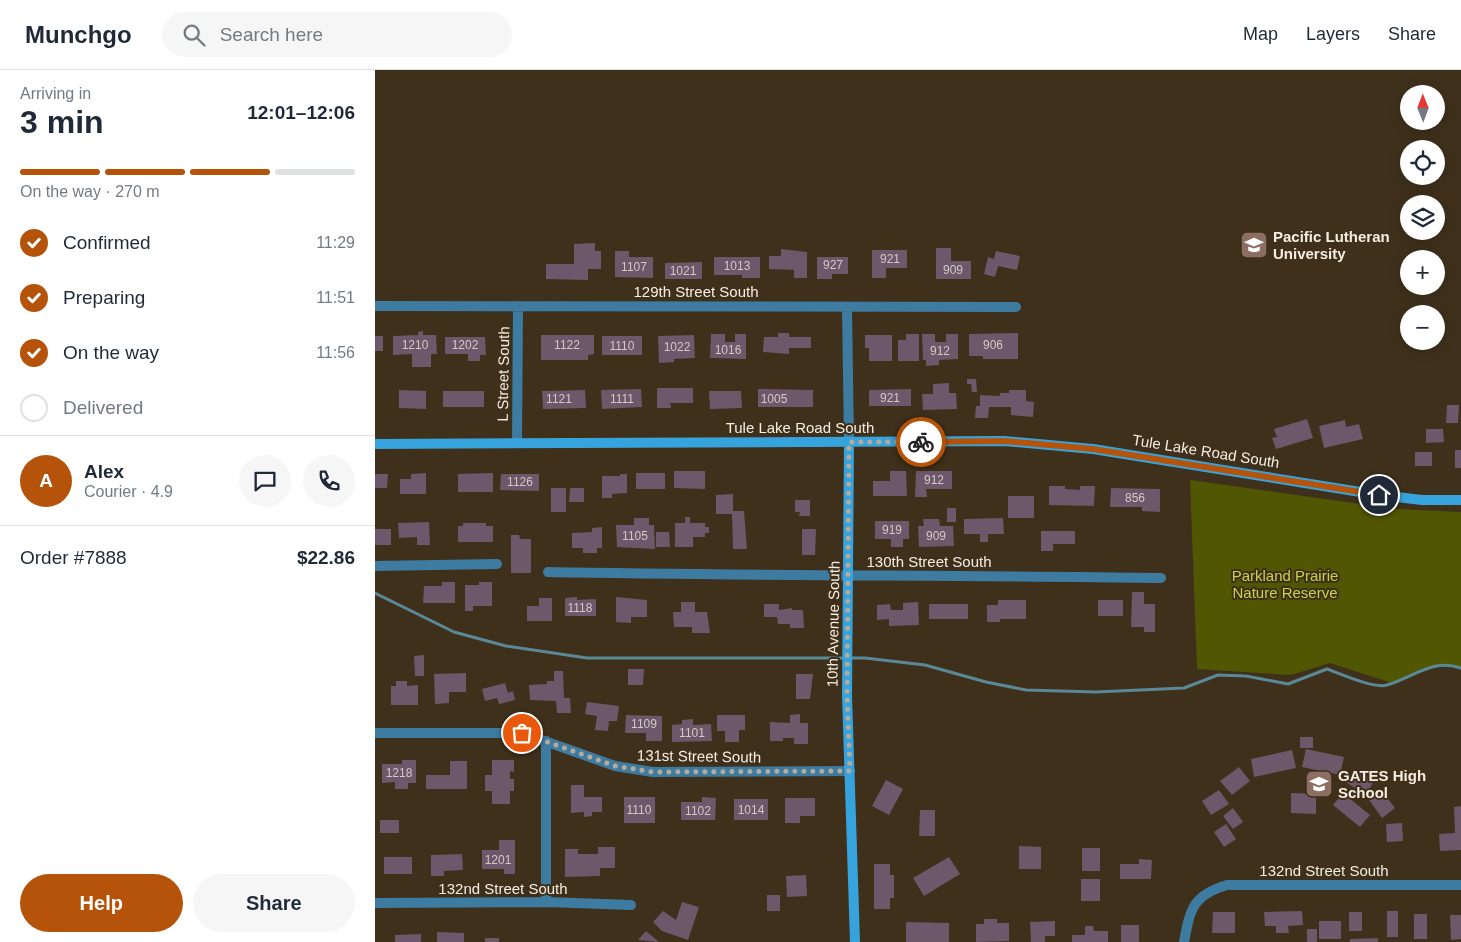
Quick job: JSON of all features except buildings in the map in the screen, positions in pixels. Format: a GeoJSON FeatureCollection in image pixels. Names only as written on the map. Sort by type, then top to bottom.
{"type":"FeatureCollection","features":[{"type":"Feature","properties":{"kind":"street","name":"129th Street South"},"geometry":{"type":"LineString","coordinates":[[375,306],[1016,307]]}},
{"type":"Feature","properties":{"kind":"street","name":"L Street South"},"geometry":{"type":"LineString","coordinates":[[517,443],[518,306]]}},
{"type":"Feature","properties":{"kind":"street","name":"10th Avenue South"},"geometry":{"type":"LineString","coordinates":[[847,306],[850,771],[855,942]]}},
{"type":"Feature","properties":{"kind":"street","name":"Tule Lake Road South"},"geometry":{"type":"LineString","coordinates":[[375,444],[1004,441],[1049,444],[1251,473],[1379,495],[1423,500],[1461,500]]}},
{"type":"Feature","properties":{"kind":"street"},"geometry":{"type":"LineString","coordinates":[[375,566],[497,564]]}},
{"type":"Feature","properties":{"kind":"street","name":"130th Street South"},"geometry":{"type":"LineString","coordinates":[[548,572],[1161,578]]}},
{"type":"Feature","properties":{"kind":"street","name":"131st Street South"},"geometry":{"type":"LineString","coordinates":[[375,733],[522,733],[631,770],[653,772],[850,771]]}},
{"type":"Feature","properties":{"kind":"street"},"geometry":{"type":"LineString","coordinates":[[546,741],[546,902]]}},
{"type":"Feature","properties":{"kind":"street","name":"132nd Street South"},"geometry":{"type":"LineString","coordinates":[[1184,942],[1194,905],[1203,895],[1227,885],[1461,885]]}},
{"type":"Feature","properties":{"kind":"street","name":"132nd Street South"},"geometry":{"type":"LineString","coordinates":[[375,903],[546,902],[631,905]]}},
{"type":"Feature","properties":{"kind":"green space","name":"Parkland Prairie Nature Reserve"},"geometry":{"type":"Polygon","coordinates":[[[1190,480],[1396,509],[1461,512],[1461,668],[1452,666],[1434,667],[1392,683],[1330,663],[1291,675],[1197,669],[1190,480]]]}},
{"type":"Feature","properties":{"kind":"waterway"},"geometry":{"type":"LineString","coordinates":[[375,593],[454,632],[506,646],[587,658],[865,658],[925,665],[986,682],[1026,690],[1096,692],[1184,688],[1218,675],[1246,676],[1288,684],[1327,669],[1381,686],[1432,667],[1441,665],[1461,668]]}},
{"type":"Feature","properties":{"kind":"way so far"},"geometry":{"type":"LineString","coordinates":[[522,733],[631,770],[653,772],[850,771],[847,695],[849,666],[849,442],[921,442]]}},
{"type":"Feature","properties":{"kind":"place","name":"Pacific Lutheran University"},"geometry":{"type":"Point","coordinates":[1254,245]}},
{"type":"Feature","properties":{"kind":"place","name":"GATES High School"},"geometry":{"type":"Point","coordinates":[1319,784]}},
{"type":"Feature","properties":{"kind":"route"},"geometry":{"type":"LineString","coordinates":[[921,442],[1004,441],[1093,449],[1379,495]]}}]}
